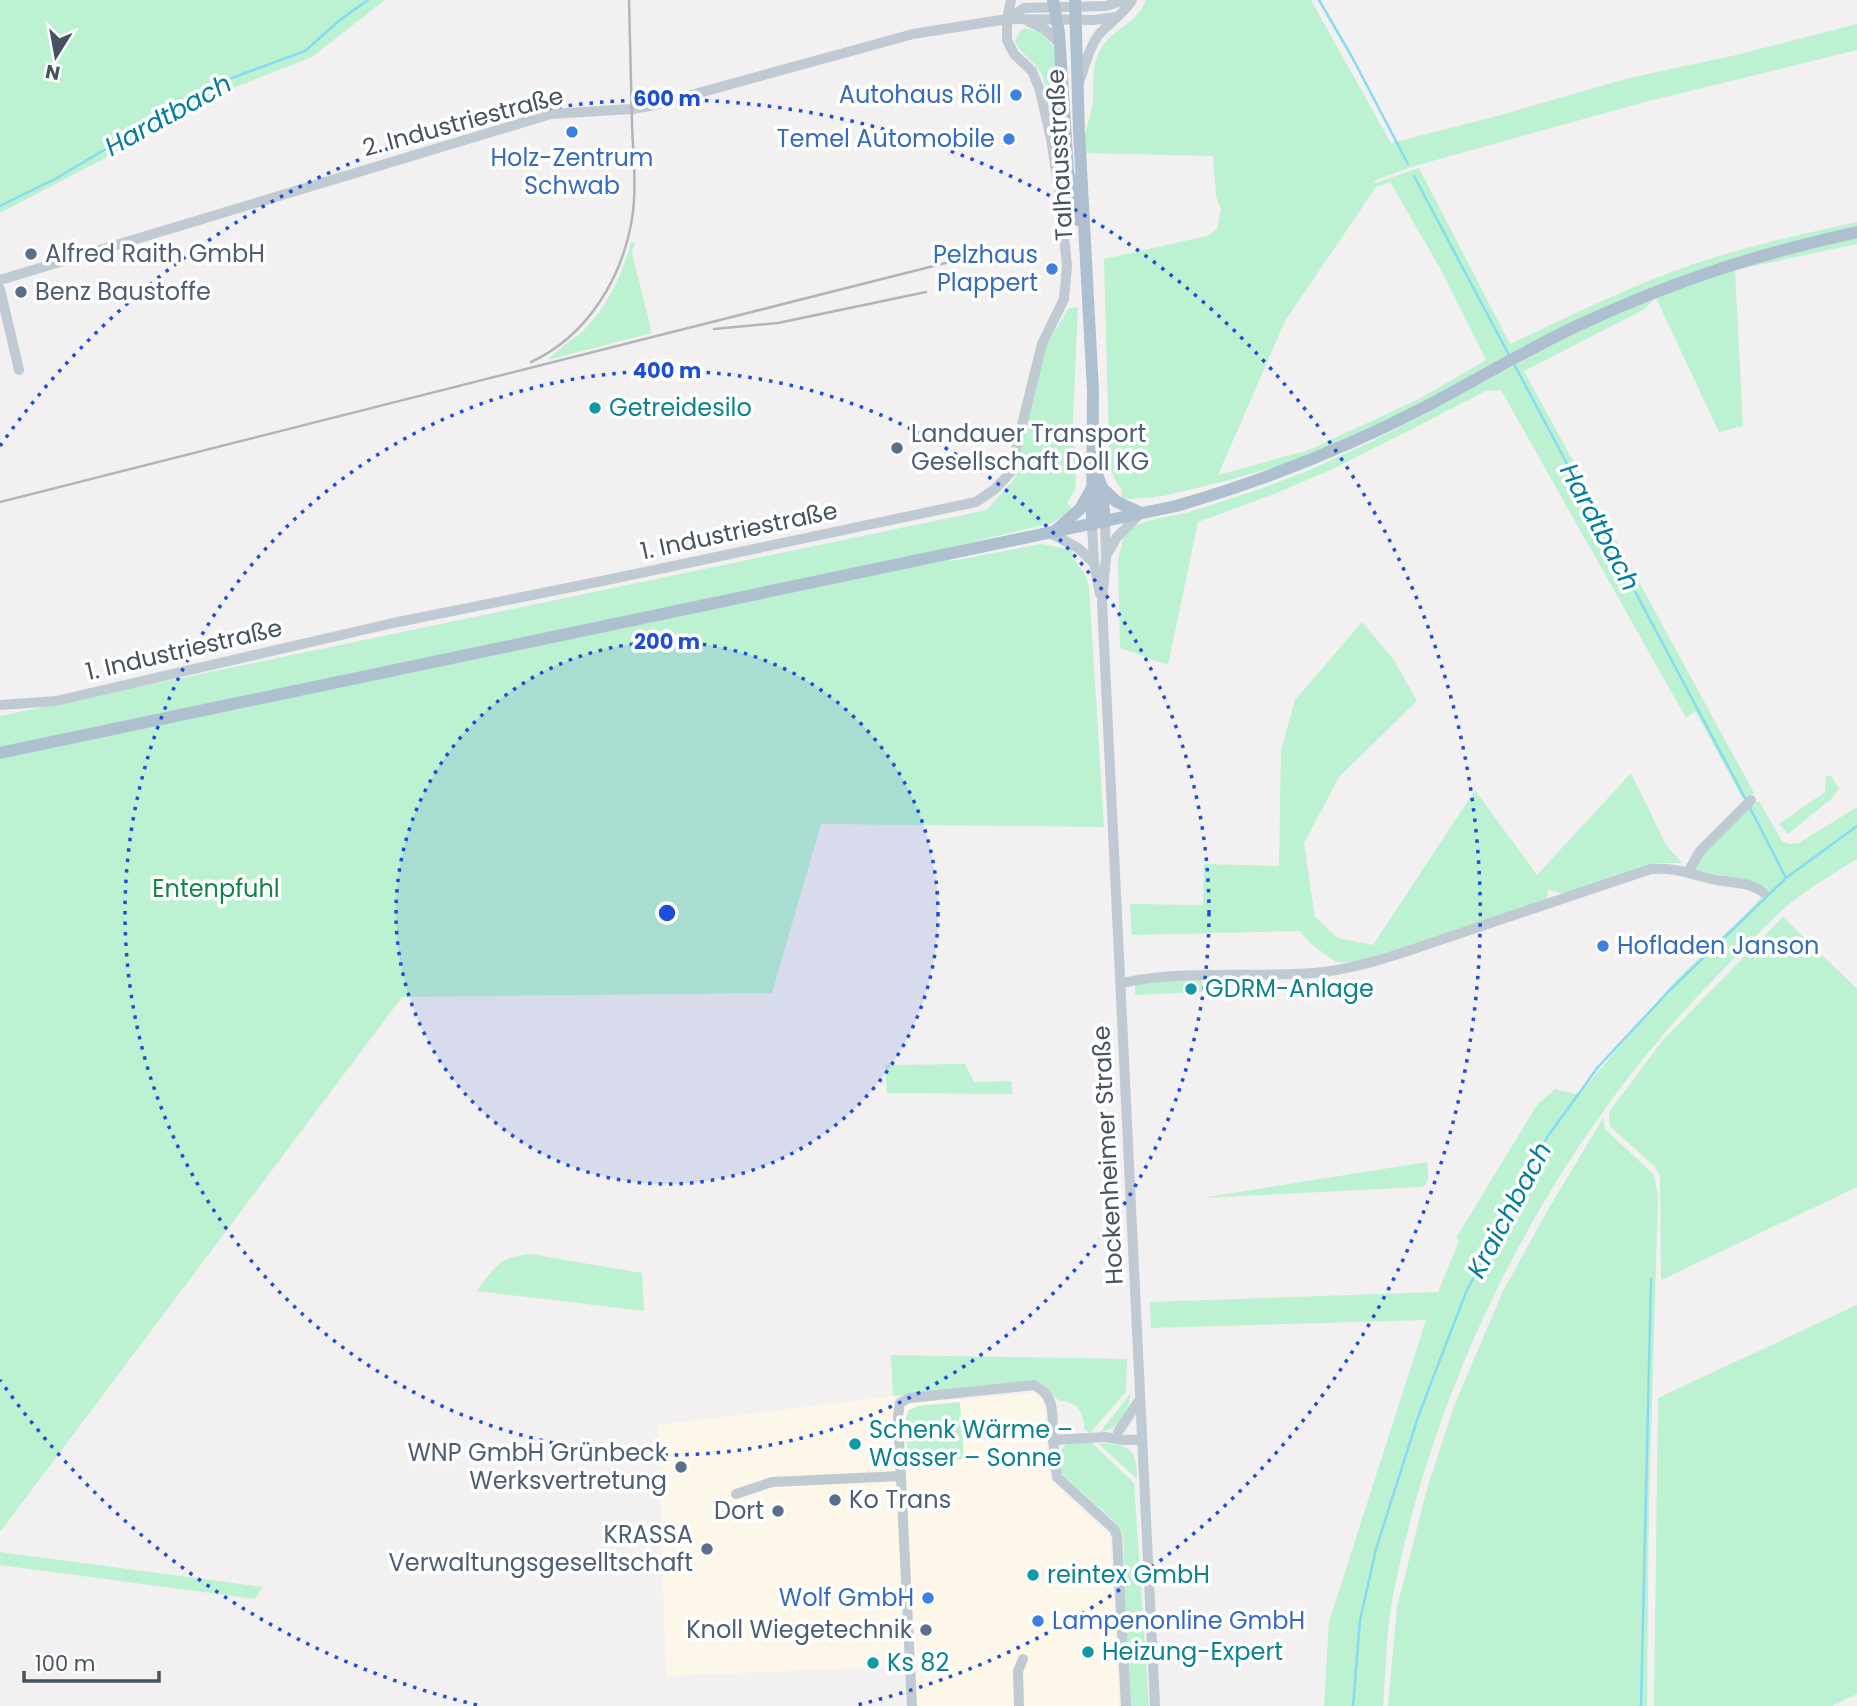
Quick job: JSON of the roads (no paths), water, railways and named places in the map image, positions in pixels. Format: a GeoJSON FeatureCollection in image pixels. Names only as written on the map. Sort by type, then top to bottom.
{"type":"FeatureCollection","features":[{"type":"Feature","properties":{"kind":"main road","name":"Talhausstraße"},"geometry":{"type":"LineString","coordinates":[[1054,3],[1068,171],[1086,258]]}},
{"type":"Feature","properties":{"kind":"main road","name":"Talhausstraße"},"geometry":{"type":"LineString","coordinates":[[1075,3],[1086,258]]}},
{"type":"Feature","properties":{"kind":"main road"},"geometry":{"type":"LineString","coordinates":[[0,753],[1052,534],[1219,494],[1299,466],[1379,430],[1591,320],[1701,274],[1790,247],[1857,232]]}},
{"type":"Feature","properties":{"kind":"main road","name":"Hockenheimer Straße"},"geometry":{"type":"LineString","coordinates":[[1086,258],[1093,391],[1093,464],[1099,523]]}},
{"type":"Feature","properties":{"kind":"main road"},"geometry":{"type":"LineString","coordinates":[[1052,534],[1080,509],[1097,488],[1117,502],[1142,513]]}},
{"type":"Feature","properties":{"kind":"street"},"geometry":{"type":"LineString","coordinates":[[1007,19],[1011,0]]}},
{"type":"Feature","properties":{"kind":"street"},"geometry":{"type":"LineString","coordinates":[[1101,0],[1113,5]]}},
{"type":"Feature","properties":{"kind":"street"},"geometry":{"type":"LineString","coordinates":[[1007,19],[1024,8],[1054,3],[1113,5],[1126,0]]}},
{"type":"Feature","properties":{"kind":"street"},"geometry":{"type":"LineString","coordinates":[[1078,85],[1093,44],[1132,0]]}},
{"type":"Feature","properties":{"kind":"street","name":"2. Industriestraße"},"geometry":{"type":"LineString","coordinates":[[0,280],[551,114],[648,107],[913,34],[1007,19],[1094,20],[1116,17]]}},
{"type":"Feature","properties":{"kind":"street","name":"1. Industriestraße"},"geometry":{"type":"LineString","coordinates":[[0,705],[56,701],[136,688],[393,623],[976,502],[995,489],[1010,473],[1042,344],[1063,299],[1067,266],[1060,196],[1040,91],[1032,71],[1008,45],[1007,19]]}},
{"type":"Feature","properties":{"kind":"street"},"geometry":{"type":"LineString","coordinates":[[1026,19],[1046,30],[1059,43]]}},
{"type":"Feature","properties":{"kind":"street"},"geometry":{"type":"LineString","coordinates":[[0,289],[19,370]]}},
{"type":"Feature","properties":{"kind":"street"},"geometry":{"type":"LineString","coordinates":[[1106,557],[1122,532],[1142,513]]}},
{"type":"Feature","properties":{"kind":"street","name":"Hockenheimer Straße"},"geometry":{"type":"LineString","coordinates":[[1099,523],[1106,557],[1102,602],[1155,1706]]}},
{"type":"Feature","properties":{"kind":"street","name":"Hockenheimer Straße"},"geometry":{"type":"LineString","coordinates":[[1099,523],[1094,563],[1102,602]]}},
{"type":"Feature","properties":{"kind":"street"},"geometry":{"type":"LineString","coordinates":[[1052,534],[1078,548],[1094,563]]}},
{"type":"Feature","properties":{"kind":"street"},"geometry":{"type":"LineString","coordinates":[[1688,872],[1700,851],[1748,803]]}},
{"type":"Feature","properties":{"kind":"street"},"geometry":{"type":"LineString","coordinates":[[1122,983],[1142,978],[1269,975],[1324,972],[1354,967],[1650,869],[1671,868],[1714,879],[1745,883],[1763,892]]}},
{"type":"Feature","properties":{"kind":"street"},"geometry":{"type":"LineString","coordinates":[[912,1706],[898,1416],[900,1403],[909,1398],[1034,1385],[1044,1390],[1051,1399],[1057,1478],[1114,1529],[1117,1536],[1125,1706]]}},
{"type":"Feature","properties":{"kind":"street"},"geometry":{"type":"LineString","coordinates":[[1118,1432],[1140,1399]]}},
{"type":"Feature","properties":{"kind":"street"},"geometry":{"type":"LineString","coordinates":[[1105,1437],[1118,1432],[1142,1436]]}},
{"type":"Feature","properties":{"kind":"street"},"geometry":{"type":"LineString","coordinates":[[1053,1440],[1105,1437],[1123,1440],[1142,1436]]}},
{"type":"Feature","properties":{"kind":"street"},"geometry":{"type":"LineString","coordinates":[[736,1494],[772,1482],[901,1476]]}},
{"type":"Feature","properties":{"kind":"street"},"geometry":{"type":"LineString","coordinates":[[1019,1706],[1018,1671],[1023,1659]]}},
{"type":"Feature","properties":{"kind":"waterway","name":"Hardtbach"},"geometry":{"type":"LineString","coordinates":[[0,206],[55,179],[216,84],[305,51],[368,0]]}},
{"type":"Feature","properties":{"kind":"waterway","name":"Hardtbach"},"geometry":{"type":"LineString","coordinates":[[1319,0],[1408,164]]}},
{"type":"Feature","properties":{"kind":"waterway","name":"Hardtbach"},"geometry":{"type":"LineString","coordinates":[[1414,176],[1509,355]]}},
{"type":"Feature","properties":{"kind":"waterway","name":"Hardtbach"},"geometry":{"type":"LineString","coordinates":[[1514,364],[1746,800]]}},
{"type":"Feature","properties":{"kind":"waterway","name":"Hardtbach"},"geometry":{"type":"LineString","coordinates":[[1749,806],[1786,878]]}},
{"type":"Feature","properties":{"kind":"waterway","name":"Kraichbach"},"geometry":{"type":"LineString","coordinates":[[1353,1706],[1360,1620],[1376,1549],[1418,1417],[1466,1292],[1548,1136],[1598,1067],[1668,992],[1786,878],[1857,826]]}},
{"type":"Feature","properties":{"kind":"waterway"},"geometry":{"type":"LineString","coordinates":[[1641,1706],[1651,1279]]}},
{"type":"Feature","properties":{"kind":"railway"},"geometry":{"type":"LineString","coordinates":[[531,362],[551,351],[585,321],[610,284],[627,241],[632,219],[634,183],[629,0]]}},
{"type":"Feature","properties":{"kind":"railway"},"geometry":{"type":"LineString","coordinates":[[0,502],[977,255]]}},
{"type":"Feature","properties":{"kind":"railway"},"geometry":{"type":"LineString","coordinates":[[714,329],[778,323],[926,292]]}},
{"type":"Feature","properties":{"kind":"place","name":"Autohaus Röll"},"geometry":{"type":"Point","coordinates":[1016,95]}},
{"type":"Feature","properties":{"kind":"place","name":"Holz-Zentrum Schwab"},"geometry":{"type":"Point","coordinates":[572,132]}},
{"type":"Feature","properties":{"kind":"place","name":"Temel Automobile"},"geometry":{"type":"Point","coordinates":[1009,139]}},
{"type":"Feature","properties":{"kind":"place","name":"Alfred Raith GmbH"},"geometry":{"type":"Point","coordinates":[31,254]}},
{"type":"Feature","properties":{"kind":"place","name":"Pelzhaus Plappert"},"geometry":{"type":"Point","coordinates":[1052,269]}},
{"type":"Feature","properties":{"kind":"place","name":"Benz Baustoffe"},"geometry":{"type":"Point","coordinates":[21,292]}},
{"type":"Feature","properties":{"kind":"place","name":"Getreidesilo"},"geometry":{"type":"Point","coordinates":[595,408]}},
{"type":"Feature","properties":{"kind":"place","name":"Landauer Transport Gesellschaft Doll KG"},"geometry":{"type":"Point","coordinates":[897,448]}},
{"type":"Feature","properties":{"kind":"place","name":"Hofladen Janson"},"geometry":{"type":"Point","coordinates":[1603,946]}},
{"type":"Feature","properties":{"kind":"place","name":"GDRM-Anlage"},"geometry":{"type":"Point","coordinates":[1191,989]}},
{"type":"Feature","properties":{"kind":"place","name":"Schenk Wärme – Wasser – Sonne"},"geometry":{"type":"Point","coordinates":[855,1444]}},
{"type":"Feature","properties":{"kind":"place","name":"WNP GmbH Grünbeck Werksvertretung"},"geometry":{"type":"Point","coordinates":[681,1467]}},
{"type":"Feature","properties":{"kind":"place","name":"Ko Trans"},"geometry":{"type":"Point","coordinates":[835,1500]}},
{"type":"Feature","properties":{"kind":"place","name":"Dort"},"geometry":{"type":"Point","coordinates":[778,1511]}},
{"type":"Feature","properties":{"kind":"place","name":"KRASSA Verwaltungsgeselltschaft"},"geometry":{"type":"Point","coordinates":[707,1549]}},
{"type":"Feature","properties":{"kind":"place","name":"reintex GmbH"},"geometry":{"type":"Point","coordinates":[1033,1575]}},
{"type":"Feature","properties":{"kind":"place","name":"Wolf GmbH"},"geometry":{"type":"Point","coordinates":[928,1598]}},
{"type":"Feature","properties":{"kind":"place","name":"Lampenonline GmbH"},"geometry":{"type":"Point","coordinates":[1038,1621]}},
{"type":"Feature","properties":{"kind":"place","name":"Knoll Wiegetechnik"},"geometry":{"type":"Point","coordinates":[926,1630]}},
{"type":"Feature","properties":{"kind":"place","name":"Heizung-Expert"},"geometry":{"type":"Point","coordinates":[1088,1652]}},
{"type":"Feature","properties":{"kind":"place","name":"Ks 82"},"geometry":{"type":"Point","coordinates":[873,1663]}},
{"type":"Feature","properties":{"kind":"park label","name":"Entenpfuhl"},"geometry":{"type":"Point","coordinates":[216,889]}}]}
